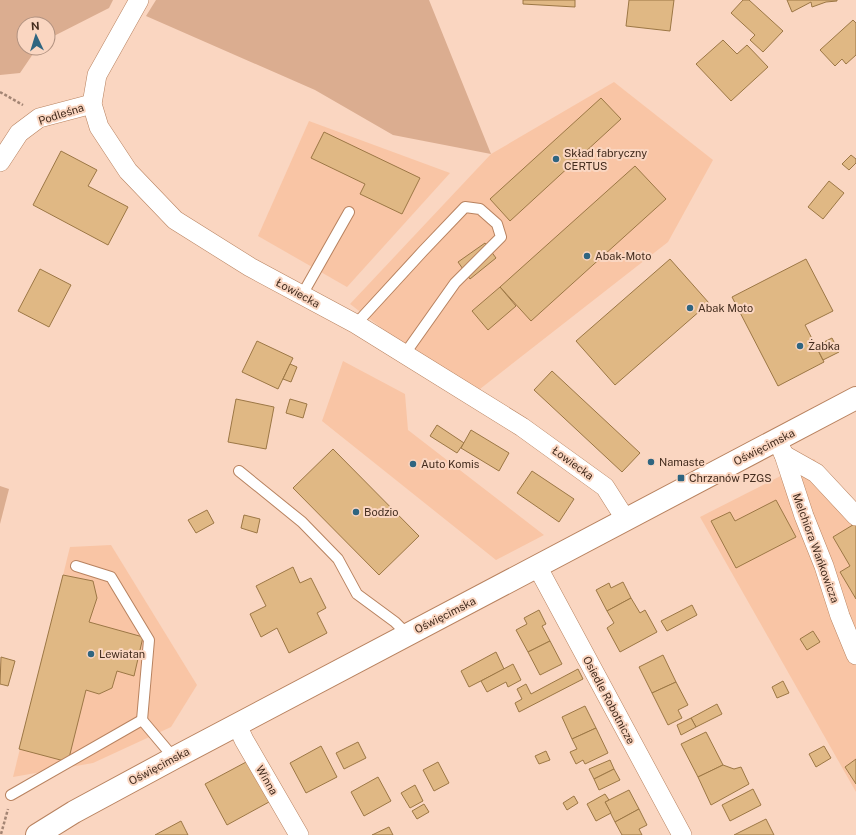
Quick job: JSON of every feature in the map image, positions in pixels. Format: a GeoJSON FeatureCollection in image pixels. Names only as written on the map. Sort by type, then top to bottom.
{"type":"FeatureCollection","features":[{"type":"Feature","properties":{"kind":"street","name":"Łowiecka"},"geometry":{"type":"LineString","coordinates":[[139,0],[97,75],[92,104],[99,127],[128,171],[175,220],[250,267],[356,324],[522,427],[605,487],[626,520]]}},
{"type":"Feature","properties":{"kind":"street","name":"Podleśna"},"geometry":{"type":"LineString","coordinates":[[0,162],[19,133],[39,118],[92,104]]}},
{"type":"Feature","properties":{"kind":"street","name":"Oświęcimska"},"geometry":{"type":"LineString","coordinates":[[37,835],[74,812],[174,758],[537,566],[626,520],[780,448],[856,398]]}},
{"type":"Feature","properties":{"kind":"street"},"geometry":{"type":"LineString","coordinates":[[780,448],[816,473],[856,516]]}},
{"type":"Feature","properties":{"kind":"street","name":"Melchiora Wańkowicza"},"geometry":{"type":"LineString","coordinates":[[780,448],[804,516],[824,566],[840,616],[856,655]]}},
{"type":"Feature","properties":{"kind":"street","name":"Osiedle Robotnicze"},"geometry":{"type":"LineString","coordinates":[[537,566],[682,835]]}},
{"type":"Feature","properties":{"kind":"street","name":"Winna"},"geometry":{"type":"LineString","coordinates":[[237,725],[244,740],[299,835]]}},
{"type":"Feature","properties":{"kind":"lane"},"geometry":{"type":"LineString","coordinates":[[356,324],[465,207],[480,210],[497,224],[501,238],[455,284],[404,355]]}},
{"type":"Feature","properties":{"kind":"lane"},"geometry":{"type":"LineString","coordinates":[[302,295],[349,212]]}},
{"type":"Feature","properties":{"kind":"lane"},"geometry":{"type":"LineString","coordinates":[[239,471],[302,522],[338,559],[357,594],[395,622],[407,634]]}},
{"type":"Feature","properties":{"kind":"lane"},"geometry":{"type":"LineString","coordinates":[[76,566],[111,577],[149,640],[142,720],[174,758]]}},
{"type":"Feature","properties":{"kind":"lane"},"geometry":{"type":"LineString","coordinates":[[11,795],[142,720]]}},
{"type":"Feature","properties":{"kind":"path"},"geometry":{"type":"LineString","coordinates":[[0,92],[25,106],[39,118]]}},
{"type":"Feature","properties":{"kind":"path"},"geometry":{"type":"LineString","coordinates":[[1,834],[11,795]]}},
{"type":"Feature","properties":{"kind":"shaded area"},"geometry":{"type":"Polygon","coordinates":[[[0,0],[113,0],[109,8],[56,35],[56,16],[16,16],[16,56],[32,56],[20,73],[0,75],[0,0]]]}},
{"type":"Feature","properties":{"kind":"shaded area"},"geometry":{"type":"Polygon","coordinates":[[[156,0],[429,0],[491,154],[393,135],[315,90],[146,16],[156,0]]]}},
{"type":"Feature","properties":{"kind":"shaded area"},"geometry":{"type":"Polygon","coordinates":[[[614,82],[713,160],[668,242],[471,396],[350,304],[491,154],[614,82]]]}},
{"type":"Feature","properties":{"kind":"shaded area"},"geometry":{"type":"Polygon","coordinates":[[[309,121],[450,173],[347,287],[258,236],[309,121]]]}},
{"type":"Feature","properties":{"kind":"shaded area"},"geometry":{"type":"Polygon","coordinates":[[[343,361],[405,394],[408,430],[544,535],[496,560],[322,421],[343,361]]]}},
{"type":"Feature","properties":{"kind":"shaded area"},"geometry":{"type":"Polygon","coordinates":[[[814,459],[856,510],[856,792],[700,517],[814,459]]]}},
{"type":"Feature","properties":{"kind":"shaded area"},"geometry":{"type":"Polygon","coordinates":[[[0,486],[9,489],[0,524],[0,486]]]}},
{"type":"Feature","properties":{"kind":"shaded area","name":"Lewiatan"},"geometry":{"type":"Polygon","coordinates":[[[111,545],[197,685],[171,727],[93,763],[13,777],[70,547],[111,545]]]}},
{"type":"Feature","properties":{"kind":"building"},"geometry":{"type":"Polygon","coordinates":[[[523,0],[575,0],[575,7],[523,4],[523,0]]]}},
{"type":"Feature","properties":{"kind":"building"},"geometry":{"type":"Polygon","coordinates":[[[629,0],[674,0],[670,31],[626,26],[629,0]]]}},
{"type":"Feature","properties":{"kind":"building"},"geometry":{"type":"Polygon","coordinates":[[[743,0],[749,0],[783,31],[763,52],[750,40],[755,35],[731,13],[743,0]]]}},
{"type":"Feature","properties":{"kind":"building"},"geometry":{"type":"Polygon","coordinates":[[[787,0],[837,1],[826,2],[812,7],[811,2],[792,12],[787,0]]]}},
{"type":"Feature","properties":{"kind":"building"},"geometry":{"type":"Polygon","coordinates":[[[853,20],[856,23],[856,55],[846,64],[842,59],[835,66],[820,50],[853,20]]]}},
{"type":"Feature","properties":{"kind":"building"},"geometry":{"type":"Polygon","coordinates":[[[723,40],[737,54],[747,45],[768,67],[731,101],[696,64],[723,40]]]}},
{"type":"Feature","properties":{"kind":"building","name":"Skład fabryczny CERTUS"},"geometry":{"type":"Polygon","coordinates":[[[601,98],[621,119],[510,221],[490,199],[601,98]]]}},
{"type":"Feature","properties":{"kind":"building"},"geometry":{"type":"Polygon","coordinates":[[[324,132],[420,178],[402,214],[360,194],[365,184],[311,158],[324,132]]]}},
{"type":"Feature","properties":{"kind":"building"},"geometry":{"type":"Polygon","coordinates":[[[61,151],[97,170],[88,186],[128,207],[108,245],[33,205],[61,151]]]}},
{"type":"Feature","properties":{"kind":"building"},"geometry":{"type":"Polygon","coordinates":[[[851,155],[856,159],[856,163],[849,170],[842,164],[851,155]]]}},
{"type":"Feature","properties":{"kind":"building"},"geometry":{"type":"Polygon","coordinates":[[[635,166],[666,199],[531,321],[500,287],[635,166]]]}},
{"type":"Feature","properties":{"kind":"building"},"geometry":{"type":"Polygon","coordinates":[[[829,181],[844,193],[823,219],[808,207],[829,181]]]}},
{"type":"Feature","properties":{"kind":"building"},"geometry":{"type":"Polygon","coordinates":[[[485,243],[496,258],[470,279],[458,262],[485,243]]]}},
{"type":"Feature","properties":{"kind":"building"},"geometry":{"type":"Polygon","coordinates":[[[670,259],[709,303],[615,385],[576,341],[670,259]]]}},
{"type":"Feature","properties":{"kind":"building"},"geometry":{"type":"Polygon","coordinates":[[[806,259],[833,311],[805,325],[824,362],[778,386],[732,297],[806,259]]]}},
{"type":"Feature","properties":{"kind":"building"},"geometry":{"type":"Polygon","coordinates":[[[40,269],[71,285],[49,327],[18,311],[40,269]]]}},
{"type":"Feature","properties":{"kind":"building"},"geometry":{"type":"Polygon","coordinates":[[[500,287],[516,306],[488,330],[472,311],[500,287]]]}},
{"type":"Feature","properties":{"kind":"building"},"geometry":{"type":"Polygon","coordinates":[[[832,338],[839,352],[823,360],[816,346],[832,338]]]}},
{"type":"Feature","properties":{"kind":"building"},"geometry":{"type":"Polygon","coordinates":[[[257,341],[293,358],[278,389],[242,372],[257,341]]]}},
{"type":"Feature","properties":{"kind":"building"},"geometry":{"type":"Polygon","coordinates":[[[290,364],[297,367],[291,382],[283,379],[290,364]]]}},
{"type":"Feature","properties":{"kind":"building"},"geometry":{"type":"Polygon","coordinates":[[[552,371],[640,453],[622,472],[534,390],[552,371]]]}},
{"type":"Feature","properties":{"kind":"building"},"geometry":{"type":"Polygon","coordinates":[[[236,399],[274,407],[266,449],[228,442],[236,399]]]}},
{"type":"Feature","properties":{"kind":"building"},"geometry":{"type":"Polygon","coordinates":[[[290,399],[307,404],[303,418],[286,413],[290,399]]]}},
{"type":"Feature","properties":{"kind":"building"},"geometry":{"type":"Polygon","coordinates":[[[437,425],[464,443],[457,453],[430,436],[437,425]]]}},
{"type":"Feature","properties":{"kind":"building"},"geometry":{"type":"Polygon","coordinates":[[[471,430],[509,453],[499,471],[461,448],[471,430]]]}},
{"type":"Feature","properties":{"kind":"building","name":"Bodzio"},"geometry":{"type":"Polygon","coordinates":[[[333,449],[419,536],[379,575],[293,488],[333,449]]]}},
{"type":"Feature","properties":{"kind":"building"},"geometry":{"type":"Polygon","coordinates":[[[532,471],[574,499],[559,522],[517,493],[532,471]]]}},
{"type":"Feature","properties":{"kind":"building"},"geometry":{"type":"Polygon","coordinates":[[[776,500],[796,537],[736,568],[711,521],[730,512],[735,521],[776,500]]]}},
{"type":"Feature","properties":{"kind":"building"},"geometry":{"type":"Polygon","coordinates":[[[207,510],[214,523],[196,533],[188,520],[207,510]]]}},
{"type":"Feature","properties":{"kind":"building"},"geometry":{"type":"Polygon","coordinates":[[[244,515],[260,519],[257,533],[241,528],[244,515]]]}},
{"type":"Feature","properties":{"kind":"building"},"geometry":{"type":"Polygon","coordinates":[[[856,523],[856,599],[840,572],[850,566],[833,537],[856,523]]]}},
{"type":"Feature","properties":{"kind":"building"},"geometry":{"type":"Polygon","coordinates":[[[293,567],[300,583],[311,578],[326,608],[317,613],[327,633],[289,653],[277,628],[261,637],[250,614],[266,606],[256,586],[293,567]]]}},
{"type":"Feature","properties":{"kind":"building","name":"Lewiatan"},"geometry":{"type":"Polygon","coordinates":[[[63,575],[93,581],[97,598],[89,622],[143,637],[134,676],[117,671],[112,688],[99,694],[86,690],[68,762],[19,749],[63,575]]]}},
{"type":"Feature","properties":{"kind":"building"},"geometry":{"type":"Polygon","coordinates":[[[623,582],[631,598],[607,611],[596,590],[609,583],[611,588],[623,582]]]}},
{"type":"Feature","properties":{"kind":"building"},"geometry":{"type":"Polygon","coordinates":[[[631,598],[640,613],[645,610],[657,632],[620,652],[607,628],[614,623],[607,611],[631,598]]]}},
{"type":"Feature","properties":{"kind":"building"},"geometry":{"type":"Polygon","coordinates":[[[692,605],[697,615],[667,631],[661,621],[692,605]]]}},
{"type":"Feature","properties":{"kind":"building"},"geometry":{"type":"Polygon","coordinates":[[[539,610],[546,624],[542,626],[550,641],[528,652],[516,630],[527,624],[524,618],[539,610]]]}},
{"type":"Feature","properties":{"kind":"building"},"geometry":{"type":"Polygon","coordinates":[[[813,631],[820,642],[807,650],[800,639],[813,631]]]}},
{"type":"Feature","properties":{"kind":"building"},"geometry":{"type":"Polygon","coordinates":[[[550,641],[562,664],[540,675],[528,652],[550,641]]]}},
{"type":"Feature","properties":{"kind":"building"},"geometry":{"type":"Polygon","coordinates":[[[496,652],[504,669],[469,687],[461,671],[496,652]]]}},
{"type":"Feature","properties":{"kind":"building"},"geometry":{"type":"Polygon","coordinates":[[[663,655],[676,682],[652,693],[639,667],[663,655]]]}},
{"type":"Feature","properties":{"kind":"building"},"geometry":{"type":"Polygon","coordinates":[[[1,657],[15,661],[8,686],[0,684],[1,657]]]}},
{"type":"Feature","properties":{"kind":"building"},"geometry":{"type":"Polygon","coordinates":[[[513,664],[521,680],[508,687],[506,682],[487,692],[481,681],[513,664]]]}},
{"type":"Feature","properties":{"kind":"building"},"geometry":{"type":"Polygon","coordinates":[[[578,669],[583,679],[519,712],[515,703],[522,699],[517,689],[526,684],[531,694],[578,669]]]}},
{"type":"Feature","properties":{"kind":"building"},"geometry":{"type":"Polygon","coordinates":[[[783,681],[789,693],[777,698],[772,687],[783,681]]]}},
{"type":"Feature","properties":{"kind":"building"},"geometry":{"type":"Polygon","coordinates":[[[676,682],[688,705],[678,710],[682,718],[668,725],[652,693],[676,682]]]}},
{"type":"Feature","properties":{"kind":"building"},"geometry":{"type":"Polygon","coordinates":[[[717,704],[722,714],[696,727],[691,718],[717,704]]]}},
{"type":"Feature","properties":{"kind":"building"},"geometry":{"type":"Polygon","coordinates":[[[585,706],[596,728],[572,739],[562,717],[585,706]]]}},
{"type":"Feature","properties":{"kind":"building"},"geometry":{"type":"Polygon","coordinates":[[[691,718],[696,727],[681,735],[677,725],[691,718]]]}},
{"type":"Feature","properties":{"kind":"building"},"geometry":{"type":"Polygon","coordinates":[[[596,728],[608,753],[585,764],[583,760],[576,764],[570,752],[577,749],[572,739],[596,728]]]}},
{"type":"Feature","properties":{"kind":"building"},"geometry":{"type":"Polygon","coordinates":[[[706,732],[723,765],[698,777],[681,744],[706,732]]]}},
{"type":"Feature","properties":{"kind":"building"},"geometry":{"type":"Polygon","coordinates":[[[358,742],[366,758],[344,769],[336,753],[358,742]]]}},
{"type":"Feature","properties":{"kind":"building"},"geometry":{"type":"Polygon","coordinates":[[[321,746],[337,777],[306,793],[290,763],[321,746]]]}},
{"type":"Feature","properties":{"kind":"building"},"geometry":{"type":"Polygon","coordinates":[[[824,746],[831,758],[816,767],[809,754],[824,746]]]}},
{"type":"Feature","properties":{"kind":"building"},"geometry":{"type":"Polygon","coordinates":[[[546,751],[550,760],[539,764],[535,756],[546,751]]]}},
{"type":"Feature","properties":{"kind":"building"},"geometry":{"type":"Polygon","coordinates":[[[856,759],[856,784],[845,767],[856,759]]]}},
{"type":"Feature","properties":{"kind":"building"},"geometry":{"type":"Polygon","coordinates":[[[610,760],[614,769],[594,779],[589,769],[610,760]]]}},
{"type":"Feature","properties":{"kind":"building"},"geometry":{"type":"Polygon","coordinates":[[[248,761],[269,802],[227,825],[205,784],[248,761]]]}},
{"type":"Feature","properties":{"kind":"building"},"geometry":{"type":"Polygon","coordinates":[[[438,762],[449,783],[434,791],[423,770],[438,762]]]}},
{"type":"Feature","properties":{"kind":"building"},"geometry":{"type":"Polygon","coordinates":[[[723,765],[734,769],[741,767],[749,784],[711,805],[698,777],[723,765]]]}},
{"type":"Feature","properties":{"kind":"building"},"geometry":{"type":"Polygon","coordinates":[[[614,769],[620,780],[599,790],[594,779],[614,769]]]}},
{"type":"Feature","properties":{"kind":"building"},"geometry":{"type":"Polygon","coordinates":[[[378,777],[391,801],[364,816],[351,792],[378,777]]]}},
{"type":"Feature","properties":{"kind":"building"},"geometry":{"type":"Polygon","coordinates":[[[415,785],[423,801],[410,808],[401,793],[415,785]]]}},
{"type":"Feature","properties":{"kind":"building"},"geometry":{"type":"Polygon","coordinates":[[[753,789],[761,805],[730,821],[722,805],[753,789]]]}},
{"type":"Feature","properties":{"kind":"building"},"geometry":{"type":"Polygon","coordinates":[[[629,790],[639,809],[615,822],[605,802],[629,790]]]}},
{"type":"Feature","properties":{"kind":"building"},"geometry":{"type":"Polygon","coordinates":[[[605,794],[609,800],[605,802],[611,813],[596,821],[587,804],[605,794]]]}},
{"type":"Feature","properties":{"kind":"building"},"geometry":{"type":"Polygon","coordinates":[[[574,796],[578,803],[567,810],[563,803],[574,796]]]}},
{"type":"Feature","properties":{"kind":"building"},"geometry":{"type":"Polygon","coordinates":[[[424,804],[429,812],[417,819],[412,811],[424,804]]]}},
{"type":"Feature","properties":{"kind":"building"},"geometry":{"type":"Polygon","coordinates":[[[639,809],[647,825],[639,829],[642,835],[622,835],[615,822],[639,809]]]}},
{"type":"Feature","properties":{"kind":"building"},"geometry":{"type":"Polygon","coordinates":[[[766,819],[774,835],[734,835],[766,819]]]}},
{"type":"Feature","properties":{"kind":"building"},"geometry":{"type":"Polygon","coordinates":[[[181,821],[188,835],[155,835],[181,821]]]}},
{"type":"Feature","properties":{"kind":"building"},"geometry":{"type":"Polygon","coordinates":[[[389,827],[393,835],[372,835],[389,827]]]}},
{"type":"Feature","properties":{"kind":"place","name":"Skład fabryczny CERTUS"},"geometry":{"type":"Point","coordinates":[556,159]}},
{"type":"Feature","properties":{"kind":"place","name":"Abak-Moto"},"geometry":{"type":"Point","coordinates":[587,256]}},
{"type":"Feature","properties":{"kind":"place","name":"Abak Moto"},"geometry":{"type":"Point","coordinates":[690,308]}},
{"type":"Feature","properties":{"kind":"place","name":"Żabka"},"geometry":{"type":"Point","coordinates":[800,346]}},
{"type":"Feature","properties":{"kind":"place","name":"Namaste"},"geometry":{"type":"Point","coordinates":[651,462]}},
{"type":"Feature","properties":{"kind":"place","name":"Auto Komis"},"geometry":{"type":"Point","coordinates":[413,464]}},
{"type":"Feature","properties":{"kind":"place","name":"Chrzanów PZGS"},"geometry":{"type":"Point","coordinates":[681,478]}},
{"type":"Feature","properties":{"kind":"place","name":"Bodzio"},"geometry":{"type":"Point","coordinates":[356,512]}},
{"type":"Feature","properties":{"kind":"place","name":"Lewiatan"},"geometry":{"type":"Point","coordinates":[91,654]}}]}
